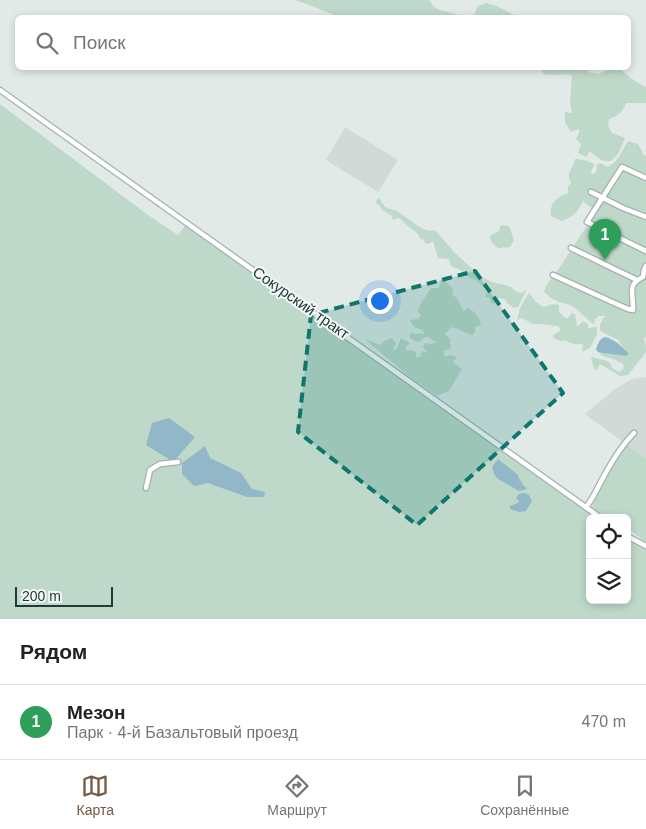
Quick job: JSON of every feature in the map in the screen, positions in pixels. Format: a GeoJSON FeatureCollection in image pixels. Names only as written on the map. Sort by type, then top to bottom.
{"type":"FeatureCollection","features":[{"type":"Feature","properties":{"kind":"street","name":"Сокурский тракт"},"geometry":{"type":"LineString","coordinates":[[0,90],[595,514]]}},
{"type":"Feature","properties":{"kind":"street"},"geometry":{"type":"LineString","coordinates":[[646,178],[622,167],[587,222],[646,251]]}},
{"type":"Feature","properties":{"kind":"street"},"geometry":{"type":"LineString","coordinates":[[591,192],[646,217]]}},
{"type":"Feature","properties":{"kind":"street"},"geometry":{"type":"LineString","coordinates":[[571,248],[637,280]]}},
{"type":"Feature","properties":{"kind":"street"},"geometry":{"type":"LineString","coordinates":[[553,275],[633,310],[632,285],[637,280],[645,277],[644,270],[646,266]]}},
{"type":"Feature","properties":{"kind":"street"},"geometry":{"type":"LineString","coordinates":[[586,508],[594,498],[604,476],[626,441],[634,433]]}},
{"type":"Feature","properties":{"kind":"street"},"geometry":{"type":"LineString","coordinates":[[146,488],[150,470],[160,464],[178,462]]}},
{"type":"Feature","properties":{"kind":"street"},"geometry":{"type":"LineString","coordinates":[[631,538],[646,546]]}},
{"type":"Feature","properties":{"kind":"highlighted area"},"geometry":{"type":"Polygon","coordinates":[[[475,271],[563,393],[417,525],[298,432],[311,315],[475,271]]]}},
{"type":"Feature","properties":{"kind":"shaded area"},"geometry":{"type":"Polygon","coordinates":[[[345,127],[398,160],[378,192],[326,160],[345,127]]]}},
{"type":"Feature","properties":{"kind":"shaded area"},"geometry":{"type":"Polygon","coordinates":[[[646,377],[646,459],[585,414],[611,392],[631,379],[646,377]]]}},
{"type":"Feature","properties":{"kind":"green space"},"geometry":{"type":"Polygon","coordinates":[[[295,0],[429,0],[434,7],[459,15],[334,15],[295,0]]]}},
{"type":"Feature","properties":{"kind":"green space"},"geometry":{"type":"Polygon","coordinates":[[[486,3],[497,6],[514,15],[474,15],[478,6],[486,3]]]}},
{"type":"Feature","properties":{"kind":"green space"},"geometry":{"type":"Polygon","coordinates":[[[542,70],[588,70],[588,72],[598,74],[607,70],[621,70],[646,87],[646,103],[626,103],[620,113],[609,119],[608,126],[612,133],[625,138],[618,154],[611,161],[602,160],[590,151],[586,157],[578,153],[581,144],[576,139],[579,129],[571,132],[565,122],[565,112],[572,113],[570,102],[572,76],[566,74],[545,75],[542,70]]]}},
{"type":"Feature","properties":{"kind":"green space"},"geometry":{"type":"Polygon","coordinates":[[[0,104],[148,215],[178,235],[187,223],[595,514],[586,514],[586,604],[631,604],[631,538],[646,546],[646,619],[0,619],[0,104]]]}},
{"type":"Feature","properties":{"kind":"green space"},"geometry":{"type":"Polygon","coordinates":[[[628,141],[638,144],[646,156],[646,175],[623,169],[646,179],[646,338],[644,339],[646,352],[628,375],[620,376],[600,364],[595,371],[591,358],[607,361],[611,364],[612,368],[619,372],[624,368],[623,364],[602,356],[598,352],[610,354],[624,350],[620,341],[600,331],[600,324],[605,316],[598,316],[593,324],[574,307],[551,298],[544,292],[547,284],[590,221],[593,209],[583,201],[575,214],[562,221],[551,216],[551,207],[555,201],[560,196],[568,193],[568,186],[571,183],[569,173],[575,159],[585,160],[595,165],[591,173],[594,174],[597,165],[600,163],[608,167],[615,161],[628,141]]]}},
{"type":"Feature","properties":{"kind":"green space"},"geometry":{"type":"Polygon","coordinates":[[[379,198],[385,207],[397,211],[421,228],[429,231],[435,230],[455,253],[480,276],[492,282],[511,287],[517,292],[522,293],[527,289],[518,307],[514,308],[506,300],[499,298],[494,304],[490,302],[490,298],[485,297],[488,291],[476,280],[451,266],[449,259],[438,258],[433,241],[428,244],[425,243],[424,239],[421,240],[417,233],[401,220],[398,218],[393,220],[392,216],[382,210],[375,202],[379,198]]]}},
{"type":"Feature","properties":{"kind":"green space"},"geometry":{"type":"Polygon","coordinates":[[[501,225],[509,226],[514,240],[510,247],[498,248],[491,241],[490,236],[499,231],[501,225]]]}},
{"type":"Feature","properties":{"kind":"green space"},"geometry":{"type":"Polygon","coordinates":[[[441,277],[453,289],[452,294],[464,311],[468,308],[473,311],[481,325],[475,327],[473,335],[452,327],[445,334],[450,339],[451,345],[450,349],[443,351],[445,357],[450,355],[457,357],[453,362],[462,369],[449,391],[437,396],[411,378],[366,339],[380,345],[392,338],[396,343],[393,349],[396,350],[401,338],[410,343],[405,348],[407,351],[416,352],[416,357],[420,357],[422,351],[428,353],[423,347],[425,343],[437,343],[428,337],[417,342],[410,338],[410,333],[425,333],[414,327],[410,320],[418,319],[421,315],[418,312],[420,305],[431,288],[439,288],[441,277]]]}},
{"type":"Feature","properties":{"kind":"green space"},"geometry":{"type":"Polygon","coordinates":[[[529,293],[543,307],[553,304],[559,305],[559,312],[565,318],[568,318],[572,313],[575,314],[577,326],[583,321],[588,324],[588,328],[597,327],[597,334],[590,348],[582,352],[583,344],[573,344],[565,340],[555,339],[552,336],[561,330],[558,326],[533,324],[522,318],[517,320],[520,308],[529,293]]]}},
{"type":"Feature","properties":{"kind":"green space"},"geometry":{"type":"Polygon","coordinates":[[[626,444],[646,459],[646,542],[631,531],[631,514],[600,514],[592,506],[606,474],[626,444]]]}},
{"type":"Feature","properties":{"kind":"water"},"geometry":{"type":"Polygon","coordinates":[[[605,337],[615,341],[629,354],[625,356],[598,352],[596,349],[598,344],[605,337]]]}},
{"type":"Feature","properties":{"kind":"water"},"geometry":{"type":"Polygon","coordinates":[[[169,418],[195,437],[172,461],[146,445],[152,423],[169,418]]]}},
{"type":"Feature","properties":{"kind":"water"},"geometry":{"type":"Polygon","coordinates":[[[205,446],[210,458],[241,473],[252,489],[265,492],[264,497],[247,497],[208,483],[194,486],[182,474],[182,463],[205,446]]]}},
{"type":"Feature","properties":{"kind":"water"},"geometry":{"type":"Polygon","coordinates":[[[498,459],[517,474],[527,489],[519,491],[498,479],[492,467],[498,459]]]}},
{"type":"Feature","properties":{"kind":"water"},"geometry":{"type":"Polygon","coordinates":[[[519,494],[529,495],[532,501],[526,511],[519,512],[510,509],[510,506],[518,503],[519,501],[516,498],[519,494]]]}},
{"type":"Feature","properties":{"kind":"place","name":"Мезон"},"geometry":{"type":"Point","coordinates":[605,260]}}]}
